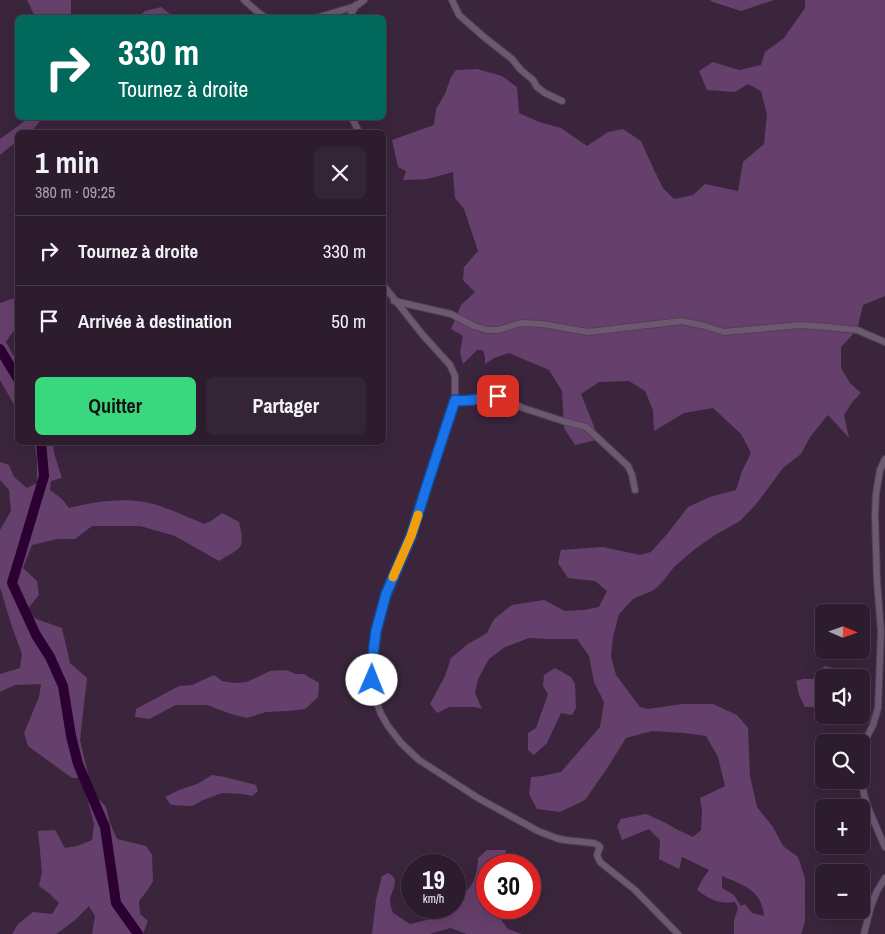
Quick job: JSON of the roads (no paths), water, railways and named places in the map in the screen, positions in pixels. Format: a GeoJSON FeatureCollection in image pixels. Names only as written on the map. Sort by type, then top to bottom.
{"type":"FeatureCollection","features":[{"type":"Feature","properties":{"kind":"street"},"geometry":{"type":"LineString","coordinates":[[244,0],[262,15]]}},
{"type":"Feature","properties":{"kind":"street"},"geometry":{"type":"LineString","coordinates":[[324,15],[364,0]]}},
{"type":"Feature","properties":{"kind":"street"},"geometry":{"type":"LineString","coordinates":[[452,0],[459,15],[512,59],[533,80],[537,88],[562,101]]}},
{"type":"Feature","properties":{"kind":"street"},"geometry":{"type":"LineString","coordinates":[[351,15],[358,3]]}},
{"type":"Feature","properties":{"kind":"street"},"geometry":{"type":"LineString","coordinates":[[386,289],[394,301],[450,365],[454,376],[455,400],[411,536],[386,594],[376,631],[372,680],[381,714],[401,743],[418,760],[478,798],[549,836],[598,845],[600,847],[597,855],[600,862],[634,890],[678,934]]}},
{"type":"Feature","properties":{"kind":"street"},"geometry":{"type":"LineString","coordinates":[[394,301],[451,314],[474,326],[487,330],[498,330],[521,323],[542,324],[588,332],[682,321],[724,332],[801,325],[828,327],[857,330],[885,342]]}},
{"type":"Feature","properties":{"kind":"street"},"geometry":{"type":"LineString","coordinates":[[455,400],[470,402],[498,396],[524,408],[586,427],[628,466],[635,490]]}},
{"type":"Feature","properties":{"kind":"street"},"geometry":{"type":"LineString","coordinates":[[885,459],[880,470],[875,515],[881,632],[878,708],[873,725],[864,743],[862,782],[864,796],[885,847]]}},
{"type":"Feature","properties":{"kind":"street"},"geometry":{"type":"LineString","coordinates":[[864,934],[871,906],[885,878]]}},
{"type":"Feature","properties":{"kind":"waterway"},"geometry":{"type":"LineString","coordinates":[[0,349],[15,374]]}},
{"type":"Feature","properties":{"kind":"waterway"},"geometry":{"type":"LineString","coordinates":[[41,445],[44,476],[12,583],[36,635],[50,657],[63,686],[71,736],[78,764],[105,827],[116,903],[138,934]]}}]}
